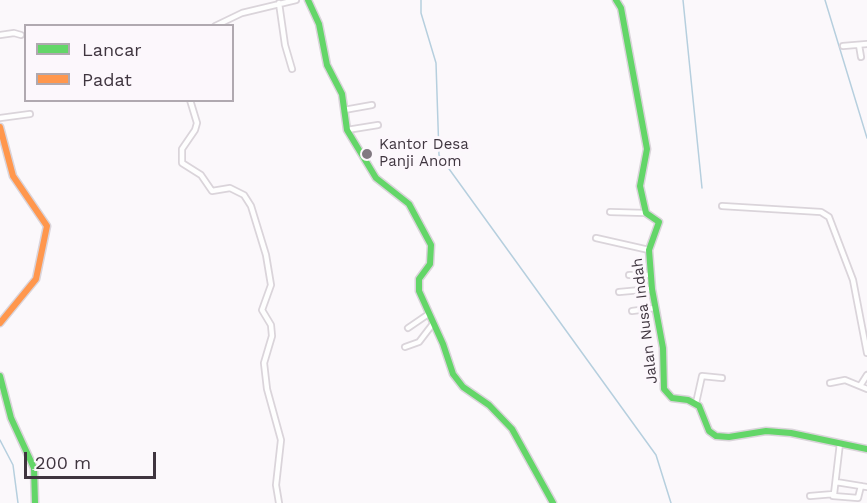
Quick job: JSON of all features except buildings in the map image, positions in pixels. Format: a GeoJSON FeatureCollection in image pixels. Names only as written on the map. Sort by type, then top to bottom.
{"type":"FeatureCollection","features":[{"type":"Feature","properties":{"kind":"street"},"geometry":{"type":"LineString","coordinates":[[219,24],[242,13],[296,0]]}},
{"type":"Feature","properties":{"kind":"street"},"geometry":{"type":"LineString","coordinates":[[308,0],[319,24],[326,61],[342,94],[348,130],[376,178],[409,204],[431,245],[429,267],[418,284],[427,315],[443,344],[456,380],[466,390],[489,405],[508,424],[526,449],[552,503]]}},
{"type":"Feature","properties":{"kind":"street","name":"Jalan Nusa Indah"},"geometry":{"type":"LineString","coordinates":[[616,0],[621,8],[625,44],[646,149],[640,181],[646,213],[659,222],[649,250],[650,275],[663,348],[663,387],[672,398],[696,403]]}},
{"type":"Feature","properties":{"kind":"street"},"geometry":{"type":"LineString","coordinates":[[279,3],[285,45],[292,69]]}},
{"type":"Feature","properties":{"kind":"street"},"geometry":{"type":"LineString","coordinates":[[0,35],[14,33],[21,35]]}},
{"type":"Feature","properties":{"kind":"street"},"geometry":{"type":"LineString","coordinates":[[843,46],[867,44]]}},
{"type":"Feature","properties":{"kind":"street"},"geometry":{"type":"LineString","coordinates":[[859,45],[861,57]]}},
{"type":"Feature","properties":{"kind":"street"},"geometry":{"type":"LineString","coordinates":[[191,102],[197,123],[182,149],[182,163],[201,175],[212,191],[230,188],[244,195],[251,206],[266,255],[271,285],[262,310],[271,325],[272,336],[264,363],[267,389],[281,440],[276,485],[279,503]]}},
{"type":"Feature","properties":{"kind":"street"},"geometry":{"type":"LineString","coordinates":[[344,110],[372,105]]}},
{"type":"Feature","properties":{"kind":"street"},"geometry":{"type":"LineString","coordinates":[[0,118],[30,114]]}},
{"type":"Feature","properties":{"kind":"street"},"geometry":{"type":"LineString","coordinates":[[348,130],[378,125]]}},
{"type":"Feature","properties":{"kind":"street"},"geometry":{"type":"LineString","coordinates":[[0,127],[13,176],[47,226],[36,279],[0,323]]}},
{"type":"Feature","properties":{"kind":"street"},"geometry":{"type":"LineString","coordinates":[[722,206],[821,212],[829,217],[853,280],[866,338],[867,353]]}},
{"type":"Feature","properties":{"kind":"street"},"geometry":{"type":"LineString","coordinates":[[610,212],[646,213]]}},
{"type":"Feature","properties":{"kind":"street"},"geometry":{"type":"LineString","coordinates":[[596,238],[649,250]]}},
{"type":"Feature","properties":{"kind":"street"},"geometry":{"type":"LineString","coordinates":[[629,275],[650,275]]}},
{"type":"Feature","properties":{"kind":"street"},"geometry":{"type":"LineString","coordinates":[[619,292],[652,289]]}},
{"type":"Feature","properties":{"kind":"street"},"geometry":{"type":"LineString","coordinates":[[632,311],[655,308]]}},
{"type":"Feature","properties":{"kind":"street"},"geometry":{"type":"LineString","coordinates":[[408,328],[427,315]]}},
{"type":"Feature","properties":{"kind":"street"},"geometry":{"type":"LineString","coordinates":[[405,347],[419,342],[432,325]]}},
{"type":"Feature","properties":{"kind":"street"},"geometry":{"type":"LineString","coordinates":[[0,376],[11,418],[34,468],[35,503]]}},
{"type":"Feature","properties":{"kind":"street"},"geometry":{"type":"LineString","coordinates":[[722,378],[702,376],[696,403],[702,411],[709,430],[716,436],[778,432],[867,449]]}},
{"type":"Feature","properties":{"kind":"street"},"geometry":{"type":"LineString","coordinates":[[860,386],[867,376]]}},
{"type":"Feature","properties":{"kind":"street"},"geometry":{"type":"LineString","coordinates":[[830,383],[845,380],[867,389]]}},
{"type":"Feature","properties":{"kind":"street"},"geometry":{"type":"LineString","coordinates":[[833,495],[840,443]]}},
{"type":"Feature","properties":{"kind":"street"},"geometry":{"type":"LineString","coordinates":[[810,496],[833,495],[835,498],[858,498],[864,487],[836,482]]}},
{"type":"Feature","properties":{"kind":"waterway"},"geometry":{"type":"LineString","coordinates":[[421,0],[421,13],[436,63],[439,155],[656,455],[671,503]]}},
{"type":"Feature","properties":{"kind":"waterway"},"geometry":{"type":"LineString","coordinates":[[683,0],[702,188]]}},
{"type":"Feature","properties":{"kind":"waterway"},"geometry":{"type":"LineString","coordinates":[[825,0],[867,138]]}},
{"type":"Feature","properties":{"kind":"waterway"},"geometry":{"type":"LineString","coordinates":[[0,440],[13,465],[18,503]]}},
{"type":"Feature","properties":{"kind":"traffic: fast"},"geometry":{"type":"LineString","coordinates":[[308,0],[319,24],[327,65],[342,94],[347,130],[376,178],[409,204],[431,245],[430,264],[419,279],[419,291],[443,344],[453,374],[463,387],[489,405],[512,429],[553,503]]}},
{"type":"Feature","properties":{"kind":"traffic: fast"},"geometry":{"type":"LineString","coordinates":[[616,0],[621,8],[647,149],[640,186],[646,213],[659,222],[649,250],[652,289],[663,348],[664,389],[672,398],[688,400],[699,406],[709,431],[716,436],[729,437],[766,431],[791,433],[867,449]]}},
{"type":"Feature","properties":{"kind":"traffic: fast"},"geometry":{"type":"LineString","coordinates":[[0,376],[11,418],[34,468],[35,503]]}},
{"type":"Feature","properties":{"kind":"traffic: slow"},"geometry":{"type":"LineString","coordinates":[[0,127],[13,176],[47,226],[36,279],[0,323]]}},
{"type":"Feature","properties":{"kind":"place","name":"Kantor Desa Panji Anom"},"geometry":{"type":"Point","coordinates":[367,154]}}]}
